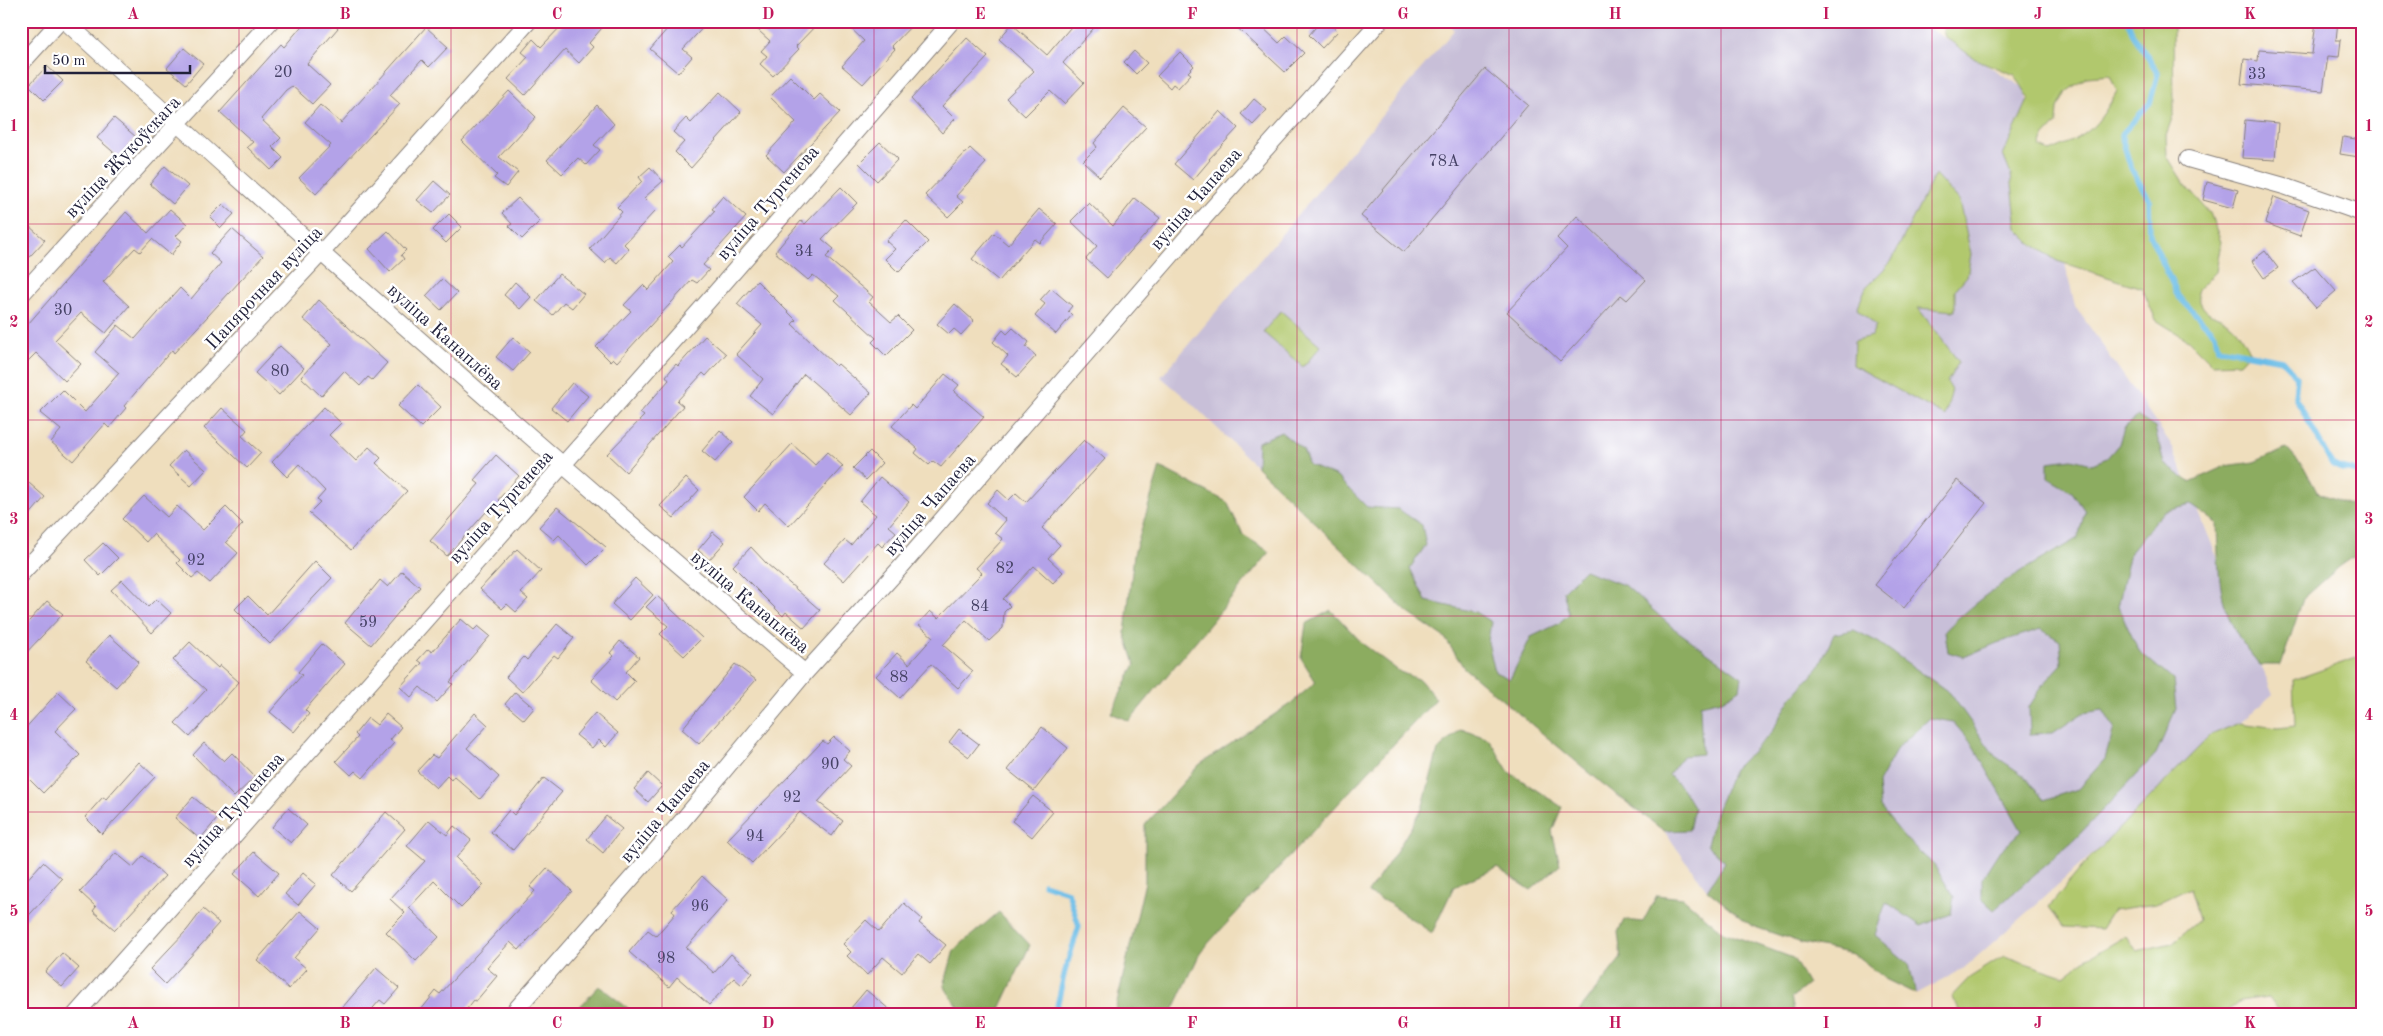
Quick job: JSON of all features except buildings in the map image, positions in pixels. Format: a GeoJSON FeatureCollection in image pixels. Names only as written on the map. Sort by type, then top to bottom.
{"type":"FeatureCollection","features":[{"type":"Feature","properties":{"kind":"street"},"geometry":{"type":"LineString","coordinates":[[21,64],[60,21]]}},
{"type":"Feature","properties":{"kind":"street","name":"вуліца Канаплёва"},"geometry":{"type":"LineString","coordinates":[[65,21],[178,125],[562,466],[806,673]]}},
{"type":"Feature","properties":{"kind":"street","name":"вуліца Жукоўскага"},"geometry":{"type":"LineString","coordinates":[[21,295],[271,21]]}},
{"type":"Feature","properties":{"kind":"street","name":"Папярочная вуліца"},"geometry":{"type":"LineString","coordinates":[[21,574],[322,252],[529,21]]}},
{"type":"Feature","properties":{"kind":"street","name":"вуліца Тургенева"},"geometry":{"type":"LineString","coordinates":[[75,1015],[562,466],[952,21]]}},
{"type":"Feature","properties":{"kind":"street","name":"вуліца Чапаева"},"geometry":{"type":"LineString","coordinates":[[511,1015],[676,828],[806,673],[900,568],[1202,220],[1380,21]]}},
{"type":"Feature","properties":{"kind":"street"},"geometry":{"type":"LineString","coordinates":[[2188,159],[2284,186],[2362,213]]}},
{"type":"Feature","properties":{"kind":"shaded area"},"geometry":{"type":"Polygon","coordinates":[[[1445,21],[1911,21],[1924,25],[2024,88],[2075,306],[2171,444],[2273,694],[1963,969],[1916,994],[1885,979],[1853,954],[1802,943],[1752,926],[1707,890],[1664,831],[1603,784],[1464,668],[1445,638],[1407,612],[1188,400],[1161,377],[1454,30],[1445,21]]]}},
{"type":"Feature","properties":{"kind":"green space"},"geometry":{"type":"Polygon","coordinates":[[[1941,21],[2170,21],[2173,24],[2174,113],[2166,135],[2167,156],[2183,182],[2210,213],[2221,242],[2216,272],[2197,291],[2202,306],[2210,313],[2232,325],[2242,338],[2250,352],[2240,363],[2212,364],[2188,340],[2156,320],[2142,288],[2057,261],[2032,244],[2017,229],[2011,175],[2003,155],[2029,98],[2015,75],[1975,59],[1945,37],[1941,21]],[[2110,75],[2087,77],[2066,92],[2058,108],[2057,123],[2043,138],[2040,147],[2050,151],[2083,135],[2097,122],[2117,91],[2110,75]]]}},
{"type":"Feature","properties":{"kind":"green space"},"geometry":{"type":"Polygon","coordinates":[[[1935,174],[1959,201],[1971,254],[1967,276],[1955,290],[1955,311],[1918,308],[1959,362],[1947,382],[1952,390],[1945,416],[1853,365],[1854,341],[1871,336],[1876,325],[1857,309],[1866,287],[1891,262],[1935,174]]]}},
{"type":"Feature","properties":{"kind":"green space"},"geometry":{"type":"Polygon","coordinates":[[[1281,311],[1321,346],[1303,367],[1263,332],[1281,311]]]}},
{"type":"Feature","properties":{"kind":"green space"},"geometry":{"type":"Polygon","coordinates":[[[2137,416],[2155,428],[2164,464],[2190,482],[2225,466],[2254,462],[2286,448],[2305,469],[2317,492],[2362,510],[2362,551],[2339,567],[2303,599],[2281,665],[2260,665],[2235,631],[2223,599],[2220,582],[2217,523],[2191,505],[2163,512],[2130,552],[2118,607],[2139,651],[2173,680],[2176,709],[2156,754],[2075,839],[1994,910],[1982,899],[1982,878],[1998,853],[2022,831],[1972,744],[1953,722],[1930,718],[1898,747],[1878,783],[1880,807],[1906,839],[1934,865],[1954,897],[1951,914],[1921,926],[1886,902],[1875,935],[1909,964],[1916,994],[1885,979],[1853,954],[1802,943],[1752,926],[1707,890],[1725,862],[1707,845],[1715,813],[1734,769],[1771,733],[1792,697],[1819,667],[1834,634],[1854,630],[1878,642],[1950,693],[1995,756],[2026,777],[2044,800],[2078,789],[2105,759],[2114,728],[2103,710],[2083,713],[2053,733],[2030,734],[2029,707],[2042,686],[2062,664],[2060,641],[2041,629],[1997,643],[1964,657],[1948,652],[1945,631],[1991,591],[2078,538],[2085,511],[2072,492],[2048,478],[2048,462],[2072,459],[2092,464],[2107,458],[2119,444],[2124,428],[2137,416]]]}},
{"type":"Feature","properties":{"kind":"green space"},"geometry":{"type":"Polygon","coordinates":[[[1281,432],[1303,450],[1309,465],[1337,477],[1367,507],[1398,509],[1422,525],[1426,545],[1410,568],[1426,601],[1475,612],[1491,622],[1488,642],[1495,672],[1510,679],[1531,637],[1558,624],[1569,614],[1563,591],[1584,570],[1626,586],[1672,627],[1742,677],[1740,689],[1722,700],[1700,705],[1702,754],[1683,756],[1669,775],[1682,788],[1694,808],[1689,830],[1664,831],[1603,784],[1464,668],[1445,638],[1407,612],[1257,467],[1258,442],[1281,432]]]}},
{"type":"Feature","properties":{"kind":"green space"},"geometry":{"type":"Polygon","coordinates":[[[1160,467],[1227,502],[1243,535],[1270,552],[1129,721],[1111,713],[1135,664],[1125,633],[1134,554],[1160,467]]]}},
{"type":"Feature","properties":{"kind":"green space"},"geometry":{"type":"Polygon","coordinates":[[[1331,610],[1363,644],[1400,672],[1420,680],[1436,699],[1201,951],[1171,1015],[1114,1015],[1145,882],[1145,825],[1199,765],[1290,704],[1316,682],[1301,658],[1306,624],[1331,610]]]}},
{"type":"Feature","properties":{"kind":"green space"},"geometry":{"type":"Polygon","coordinates":[[[2362,656],[2362,1002],[2356,1015],[2282,1015],[2269,997],[2239,1001],[2222,1015],[1963,1015],[1951,997],[1969,978],[2004,956],[2064,976],[2086,959],[2126,936],[2137,951],[2172,943],[2199,920],[2190,888],[2156,904],[2113,910],[2101,929],[2064,927],[2049,907],[2086,862],[2211,735],[2239,723],[2278,728],[2295,726],[2293,680],[2362,656]]]}},
{"type":"Feature","properties":{"kind":"green space"},"geometry":{"type":"Polygon","coordinates":[[[1461,729],[1489,739],[1509,772],[1562,807],[1552,831],[1560,865],[1531,890],[1497,868],[1454,886],[1432,933],[1390,904],[1368,893],[1422,809],[1438,750],[1461,729]]]}},
{"type":"Feature","properties":{"kind":"green space"},"geometry":{"type":"Polygon","coordinates":[[[1657,895],[1683,898],[1723,932],[1793,958],[1808,984],[1791,998],[1795,1015],[1576,1015],[1621,958],[1618,932],[1624,920],[1643,922],[1657,895]]]}},
{"type":"Feature","properties":{"kind":"green space"},"geometry":{"type":"Polygon","coordinates":[[[999,912],[1030,945],[998,1013],[978,1017],[959,1008],[944,986],[954,950],[999,912]]]}},
{"type":"Feature","properties":{"kind":"green space"},"geometry":{"type":"Polygon","coordinates":[[[599,986],[637,1015],[572,1015],[599,986]]]}},
{"type":"Feature","properties":{"kind":"waterway"},"geometry":{"type":"LineString","coordinates":[[2128,21],[2132,33],[2158,73],[2150,103],[2121,135],[2131,168],[2149,199],[2150,235],[2178,296],[2215,334],[2218,348],[2282,360],[2297,377],[2295,397],[2332,464],[2339,468],[2362,474]]}},
{"type":"Feature","properties":{"kind":"waterway"},"geometry":{"type":"LineString","coordinates":[[1044,884],[1068,892],[1079,926],[1065,971],[1055,1015]]}}]}
